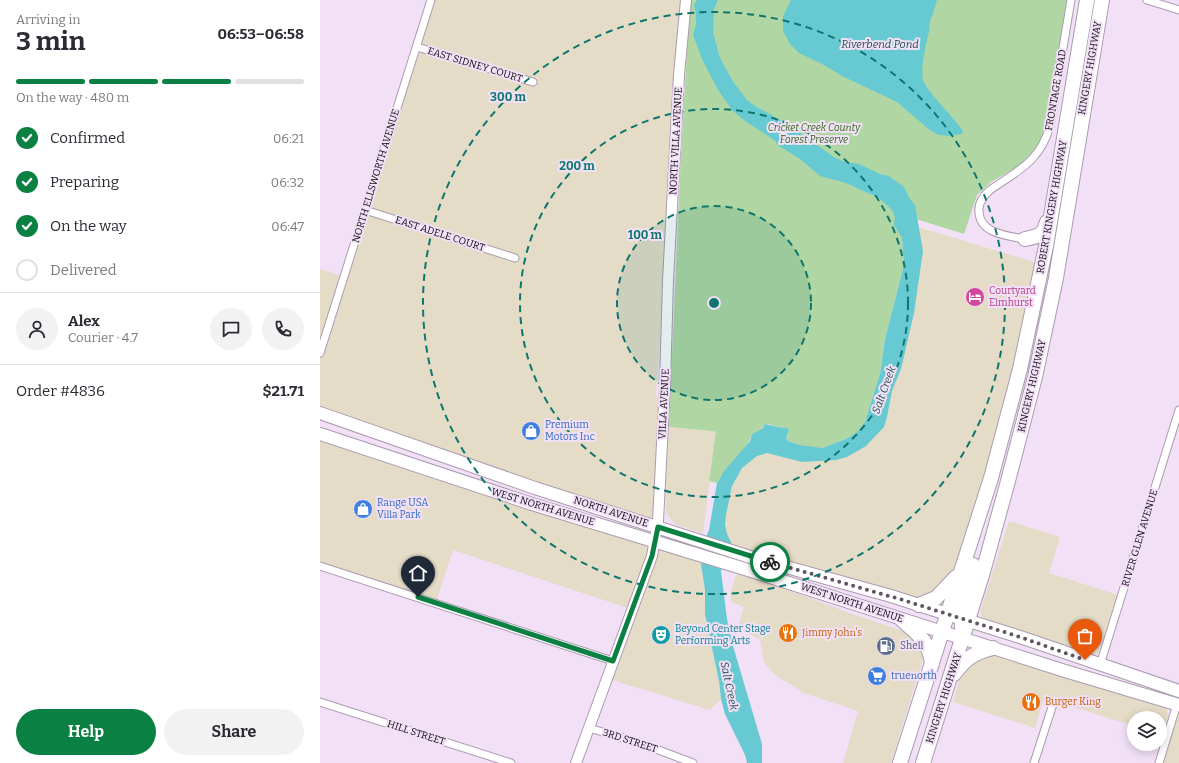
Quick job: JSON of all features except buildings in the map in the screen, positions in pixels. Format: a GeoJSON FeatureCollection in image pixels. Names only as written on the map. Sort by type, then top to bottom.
{"type":"FeatureCollection","features":[{"type":"Feature","properties":{"kind":"highway","name":"ROBERT KINGERY HIGHWAY"},"geometry":{"type":"LineString","coordinates":[[961,572],[991,478],[1020,368],[1040,275],[1087,0]]}},
{"type":"Feature","properties":{"kind":"highway","name":"KINGERY HIGHWAY"},"geometry":{"type":"LineString","coordinates":[[923,763],[962,639],[965,619],[983,572],[1035,376],[1056,278],[1102,0]]}},
{"type":"Feature","properties":{"kind":"highway"},"geometry":{"type":"LineString","coordinates":[[1025,239],[1039,236],[1043,232],[1052,207]]}},
{"type":"Feature","properties":{"kind":"highway"},"geometry":{"type":"LineString","coordinates":[[1025,239],[1033,247],[1037,256],[1040,275]]}},
{"type":"Feature","properties":{"kind":"highway"},"geometry":{"type":"LineString","coordinates":[[965,619],[961,607],[1003,458],[1002,435]]}},
{"type":"Feature","properties":{"kind":"highway"},"geometry":{"type":"LineString","coordinates":[[919,605],[936,598],[961,572]]}},
{"type":"Feature","properties":{"kind":"highway"},"geometry":{"type":"LineString","coordinates":[[900,763],[961,572]]}},
{"type":"Feature","properties":{"kind":"highway"},"geometry":{"type":"LineString","coordinates":[[902,620],[925,641],[931,654],[932,666]]}},
{"type":"Feature","properties":{"kind":"highway"},"geometry":{"type":"LineString","coordinates":[[948,683],[963,662],[968,658],[994,648]]}},
{"type":"Feature","properties":{"kind":"main road","name":"NORTH VILLA AVENUE"},"geometry":{"type":"LineString","coordinates":[[668,281],[679,75],[686,0]]}},
{"type":"Feature","properties":{"kind":"main road","name":"VILLA AVENUE"},"geometry":{"type":"LineString","coordinates":[[658,527],[665,385],[668,281]]}},
{"type":"Feature","properties":{"kind":"main road","name":"NORTH AVENUE"},"geometry":{"type":"LineString","coordinates":[[320,413],[503,477],[696,540],[965,619],[1179,691]]}},
{"type":"Feature","properties":{"kind":"main road","name":"WEST NORTH AVENUE"},"geometry":{"type":"LineString","coordinates":[[320,434],[532,504],[1178,705]]}},
{"type":"Feature","properties":{"kind":"main road"},"geometry":{"type":"LineString","coordinates":[[576,763],[652,556],[658,527]]}},
{"type":"Feature","properties":{"kind":"street","name":"NORTH ELLSWORTH AVENUE"},"geometry":{"type":"LineString","coordinates":[[320,353],[431,0]]}},
{"type":"Feature","properties":{"kind":"street","name":"FRONTAGE ROAD"},"geometry":{"type":"LineString","coordinates":[[1025,239],[1001,234],[988,229],[981,220],[979,208],[984,195],[1026,166],[1046,141],[1050,126],[1071,0]]}},
{"type":"Feature","properties":{"kind":"street"},"geometry":{"type":"LineString","coordinates":[[1146,0],[1179,10]]}},
{"type":"Feature","properties":{"kind":"street","name":"EAST SIDNEY COURT"},"geometry":{"type":"LineString","coordinates":[[417,47],[533,82]]}},
{"type":"Feature","properties":{"kind":"street","name":"EAST ADELE COURT"},"geometry":{"type":"LineString","coordinates":[[365,210],[515,258]]}},
{"type":"Feature","properties":{"kind":"street","name":"RIVER GLEN AVENUE"},"geometry":{"type":"LineString","coordinates":[[1100,664],[1179,410]]}},
{"type":"Feature","properties":{"kind":"street"},"geometry":{"type":"LineString","coordinates":[[320,566],[613,661]]}},
{"type":"Feature","properties":{"kind":"street","name":"HILL STREET"},"geometry":{"type":"LineString","coordinates":[[320,702],[511,763]]}},
{"type":"Feature","properties":{"kind":"street"},"geometry":{"type":"LineString","coordinates":[[1034,763],[1053,704]]}},
{"type":"Feature","properties":{"kind":"street"},"geometry":{"type":"LineString","coordinates":[[1159,763],[1178,705]]}},
{"type":"Feature","properties":{"kind":"street","name":"3RD STREET"},"geometry":{"type":"LineString","coordinates":[[589,728],[640,743],[692,763]]}},
{"type":"Feature","properties":{"kind":"shaded area"},"geometry":{"type":"Polygon","coordinates":[[[434,0],[684,0],[656,396],[660,397],[656,524],[320,411],[320,358],[434,0]]]}},
{"type":"Feature","properties":{"kind":"shaded area"},"geometry":{"type":"Polygon","coordinates":[[[911,225],[1034,262],[1036,274],[1001,429],[945,610],[725,545],[722,531],[725,496],[736,471],[761,450],[875,430],[911,225]]]}},
{"type":"Feature","properties":{"kind":"shaded area"},"geometry":{"type":"Polygon","coordinates":[[[320,269],[342,276],[320,344],[320,269]]]}},
{"type":"Feature","properties":{"kind":"shaded area"},"geometry":{"type":"Polygon","coordinates":[[[669,427],[716,432],[703,533],[676,525],[666,513],[666,472],[669,427]]]}},
{"type":"Feature","properties":{"kind":"shaded area"},"geometry":{"type":"Polygon","coordinates":[[[320,436],[652,542],[631,609],[453,550],[435,605],[320,568],[320,436]]]}},
{"type":"Feature","properties":{"kind":"shaded area"},"geometry":{"type":"Polygon","coordinates":[[[1009,521],[1060,537],[1049,573],[1118,595],[1098,653],[1094,656],[987,620],[981,616],[981,609],[1009,521]]]}},
{"type":"Feature","properties":{"kind":"shaded area"},"geometry":{"type":"Polygon","coordinates":[[[659,546],[701,559],[705,590],[705,614],[719,681],[721,699],[710,710],[609,679],[659,546]]]}},
{"type":"Feature","properties":{"kind":"shaded area"},"geometry":{"type":"Polygon","coordinates":[[[737,573],[910,633],[925,652],[891,763],[843,763],[858,711],[804,693],[775,675],[764,663],[760,639],[746,633],[739,624],[744,607],[731,602],[730,593],[737,573]]]}},
{"type":"Feature","properties":{"kind":"shaded area"},"geometry":{"type":"Polygon","coordinates":[[[989,654],[1164,707],[1167,709],[1168,717],[1167,720],[1167,711],[1127,711],[1127,724],[1044,698],[1035,728],[953,702],[961,673],[965,665],[989,654]]]}},
{"type":"Feature","properties":{"kind":"shaded area"},"geometry":{"type":"Polygon","coordinates":[[[1179,709],[1179,763],[1162,763],[1179,709]]]}},
{"type":"Feature","properties":{"kind":"green space","name":"Cricket Creek County Forest Preserve"},"geometry":{"type":"Polygon","coordinates":[[[690,0],[1067,0],[1048,118],[1041,141],[1035,150],[1017,167],[991,182],[977,195],[964,234],[916,219],[902,238],[904,265],[885,339],[880,374],[865,422],[857,433],[823,448],[800,445],[788,441],[786,438],[788,434],[787,428],[768,424],[763,426],[759,432],[752,434],[745,448],[725,471],[717,483],[709,481],[716,432],[669,427],[681,152],[690,0]]]}},
{"type":"Feature","properties":{"kind":"water"},"geometry":{"type":"Polygon","coordinates":[[[697,0],[718,0],[714,9],[713,32],[720,58],[734,83],[747,100],[786,123],[834,157],[845,162],[859,164],[880,174],[889,176],[904,187],[915,205],[923,251],[914,313],[901,369],[892,391],[884,427],[866,446],[847,457],[836,460],[802,462],[767,453],[757,456],[742,468],[732,486],[725,525],[731,542],[729,553],[721,571],[727,619],[733,646],[762,744],[762,763],[749,763],[725,714],[705,614],[705,590],[701,564],[704,542],[709,530],[717,483],[724,471],[750,441],[752,434],[762,429],[765,424],[787,428],[789,430],[786,438],[788,441],[800,445],[823,448],[848,438],[857,432],[865,422],[880,374],[885,339],[904,265],[902,238],[894,225],[895,217],[892,210],[879,198],[846,183],[820,176],[800,159],[779,146],[774,140],[745,121],[732,110],[718,90],[702,59],[693,35],[696,25],[694,5],[697,0]]]}},
{"type":"Feature","properties":{"kind":"water","name":"Riverbend Pond"},"geometry":{"type":"Polygon","coordinates":[[[791,0],[937,0],[929,27],[922,75],[923,80],[929,90],[963,131],[962,134],[950,136],[939,135],[931,131],[897,102],[842,76],[799,53],[790,44],[783,31],[783,16],[791,0]]]}},
{"type":"Feature","properties":{"kind":"waterway","name":"Salt Creek"},"geometry":{"type":"LineString","coordinates":[[746,754],[748,763]]}},
{"type":"Feature","properties":{"kind":"way so far"},"geometry":{"type":"LineString","coordinates":[[770,562],[903,600],[1020,637],[1085,660]]}},
{"type":"Feature","properties":{"kind":"place","name":"Courtyard Elmhurst"},"geometry":{"type":"Point","coordinates":[975,297]}},
{"type":"Feature","properties":{"kind":"place","name":"Premium Motors Inc"},"geometry":{"type":"Point","coordinates":[531,431]}},
{"type":"Feature","properties":{"kind":"place","name":"Range USA Villa Park"},"geometry":{"type":"Point","coordinates":[363,509]}},
{"type":"Feature","properties":{"kind":"place","name":"Jimmy John's"},"geometry":{"type":"Point","coordinates":[788,633]}},
{"type":"Feature","properties":{"kind":"place","name":"Beyond Center Stage Performing Arts"},"geometry":{"type":"Point","coordinates":[661,635]}},
{"type":"Feature","properties":{"kind":"place","name":"Shell"},"geometry":{"type":"Point","coordinates":[886,646]}},
{"type":"Feature","properties":{"kind":"place","name":"truenorth"},"geometry":{"type":"Point","coordinates":[877,676]}},
{"type":"Feature","properties":{"kind":"place","name":"Burger King"},"geometry":{"type":"Point","coordinates":[1031,702]}},
{"type":"Feature","properties":{"kind":"route"},"geometry":{"type":"LineString","coordinates":[[418,597],[613,661],[652,556],[658,527],[770,562]]}}]}
